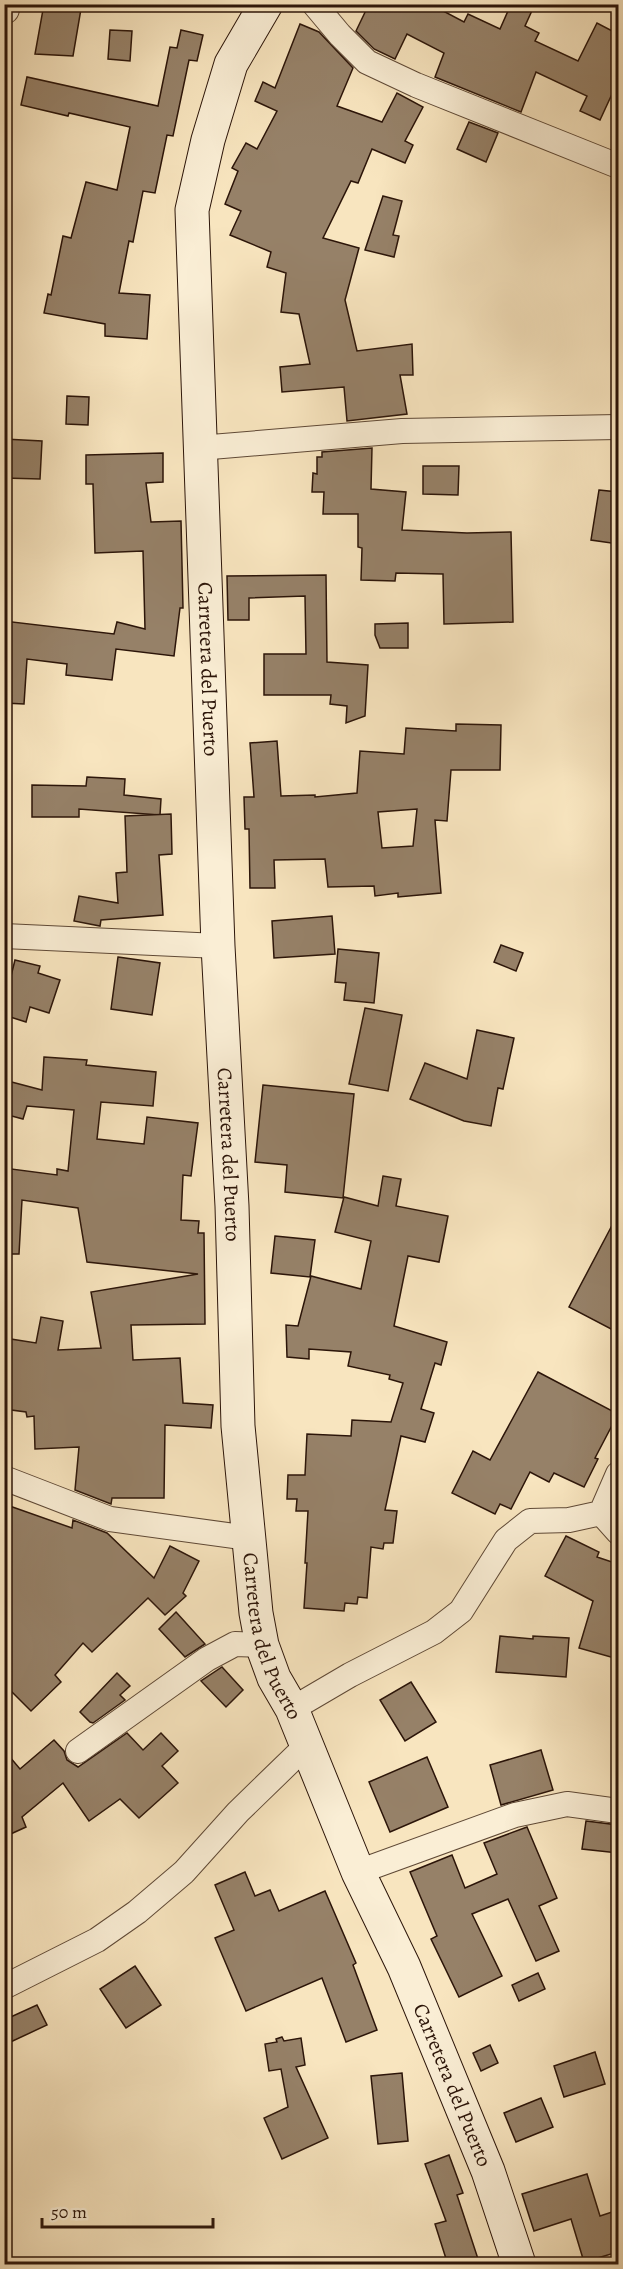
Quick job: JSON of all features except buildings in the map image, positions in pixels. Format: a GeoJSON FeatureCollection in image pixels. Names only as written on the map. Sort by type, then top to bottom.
{"type":"FeatureCollection","features":[{"type":"Feature","properties":{"kind":"main road","name":"Carretera del Puerto"},"geometry":{"type":"LineString","coordinates":[[266,4],[231,64],[208,140],[192,210],[218,946],[232,1206],[238,1426],[256,1613],[262,1645],[274,1678],[292,1709],[358,1872],[404,1967],[488,2171],[519,2265]]}},
{"type":"Feature","properties":{"kind":"street"},"geometry":{"type":"LineString","coordinates":[[314,4],[340,36],[367,62],[416,85],[618,166]]}},
{"type":"Feature","properties":{"kind":"street"},"geometry":{"type":"LineString","coordinates":[[199,448],[402,430],[618,427]]}},
{"type":"Feature","properties":{"kind":"street"},"geometry":{"type":"LineString","coordinates":[[4,936],[218,946]]}},
{"type":"Feature","properties":{"kind":"street"},"geometry":{"type":"LineString","coordinates":[[601,1514],[618,1474]]}},
{"type":"Feature","properties":{"kind":"street"},"geometry":{"type":"LineString","coordinates":[[4,1478],[110,1519],[249,1538]]}},
{"type":"Feature","properties":{"kind":"street"},"geometry":{"type":"LineString","coordinates":[[601,1514],[618,1532]]}},
{"type":"Feature","properties":{"kind":"street"},"geometry":{"type":"LineString","coordinates":[[292,1709],[350,1675],[434,1632],[461,1611],[506,1540],[530,1521],[569,1520],[601,1514]]}},
{"type":"Feature","properties":{"kind":"street"},"geometry":{"type":"LineString","coordinates":[[78,1751],[207,1659],[235,1644],[262,1645]]}},
{"type":"Feature","properties":{"kind":"street"},"geometry":{"type":"LineString","coordinates":[[4,1987],[98,1940],[137,1912],[184,1872],[238,1812],[307,1745]]}},
{"type":"Feature","properties":{"kind":"street"},"geometry":{"type":"LineString","coordinates":[[358,1872],[515,1815],[567,1804],[618,1811]]}}]}
